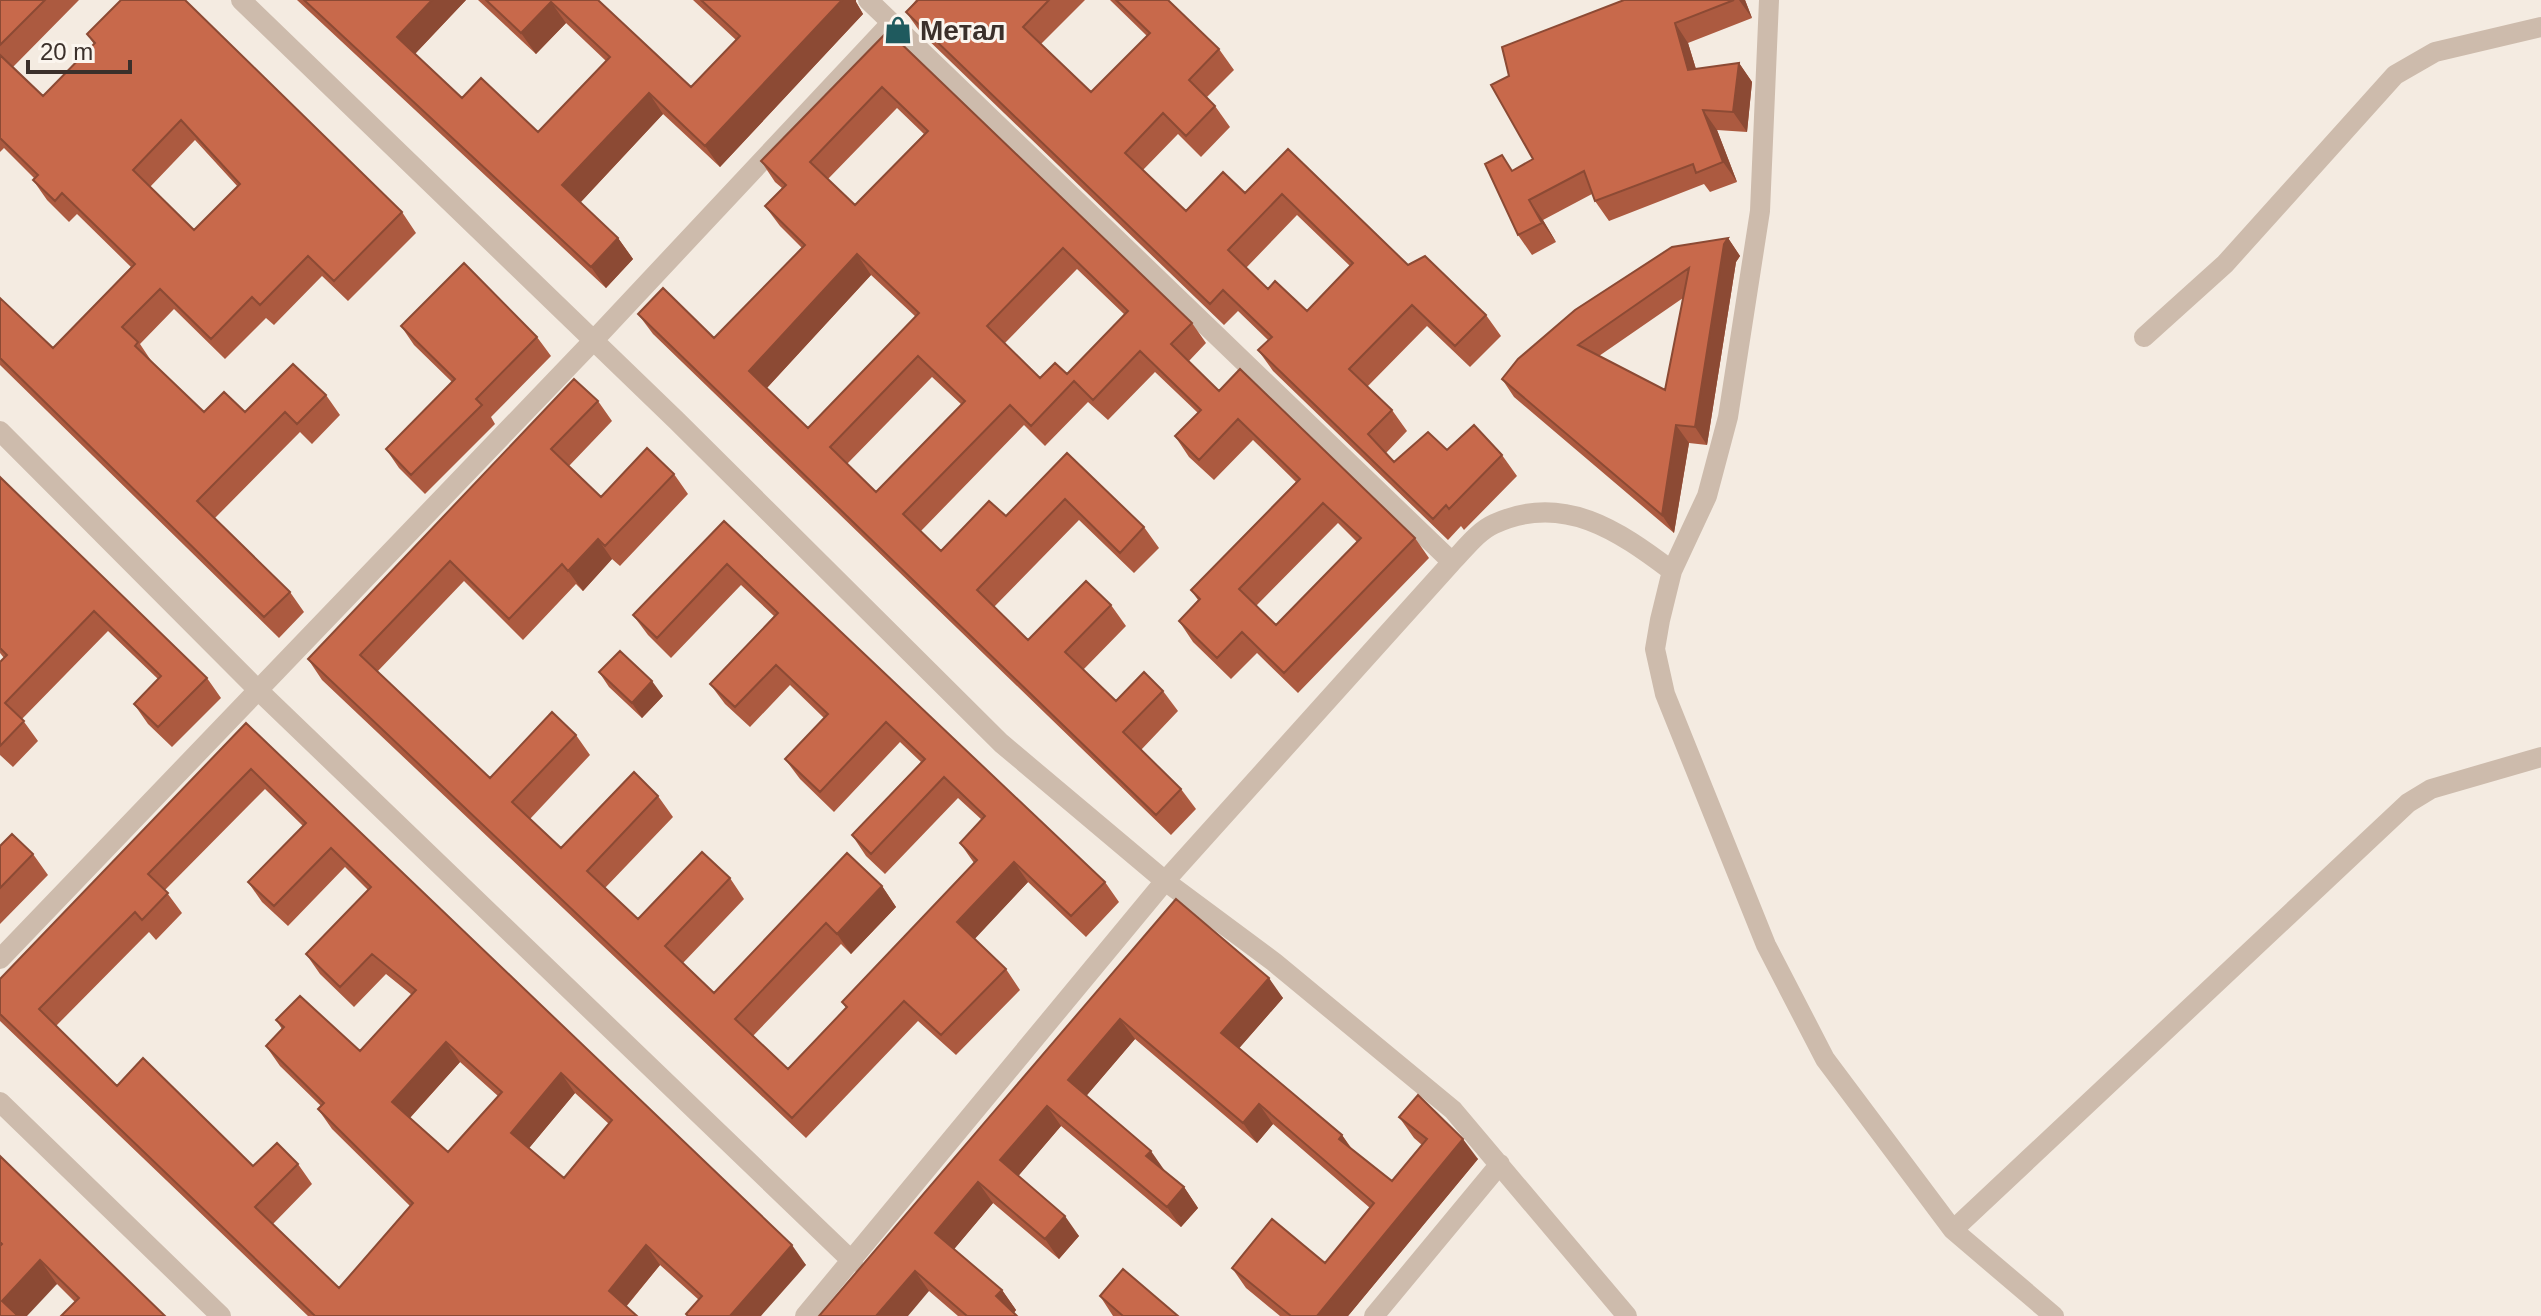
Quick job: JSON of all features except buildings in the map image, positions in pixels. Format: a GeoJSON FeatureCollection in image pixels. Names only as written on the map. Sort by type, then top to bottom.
{"type":"FeatureCollection","features":[{"type":"Feature","properties":{"kind":"street"},"geometry":{"type":"LineString","coordinates":[[241,0],[594,340],[1001,743],[1165,881],[1274,962],[1453,1110],[1627,1316]]}},
{"type":"Feature","properties":{"kind":"street"},"geometry":{"type":"LineString","coordinates":[[868,0],[1452,562]]}},
{"type":"Feature","properties":{"kind":"street"},"geometry":{"type":"LineString","coordinates":[[1769,0],[1760,211],[1728,417],[1707,496],[1672,571],[1655,649],[1665,694],[1766,945],[1825,1059],[1953,1230],[2054,1316]]}},
{"type":"Feature","properties":{"kind":"street"},"geometry":{"type":"LineString","coordinates":[[0,959],[594,340],[891,23]]}},
{"type":"Feature","properties":{"kind":"street"},"geometry":{"type":"LineString","coordinates":[[2144,337],[2225,264],[2395,75],[2435,52],[2541,27]]}},
{"type":"Feature","properties":{"kind":"street"},"geometry":{"type":"LineString","coordinates":[[0,431],[258,690],[853,1262]]}},
{"type":"Feature","properties":{"kind":"street"},"geometry":{"type":"LineString","coordinates":[[805,1316],[853,1262],[1165,881],[1452,562],[1493,525],[1558,513],[1586,517],[1622,534],[1672,571]]}},
{"type":"Feature","properties":{"kind":"street"},"geometry":{"type":"LineString","coordinates":[[1953,1230],[2408,803],[2431,789],[2541,757]]}},
{"type":"Feature","properties":{"kind":"street"},"geometry":{"type":"LineString","coordinates":[[0,1102],[221,1316]]}},
{"type":"Feature","properties":{"kind":"street"},"geometry":{"type":"LineString","coordinates":[[1374,1316],[1500,1164]]}},
{"type":"Feature","properties":{"kind":"place","name":"Метал"},"geometry":{"type":"Point","coordinates":[898,30]}}]}
